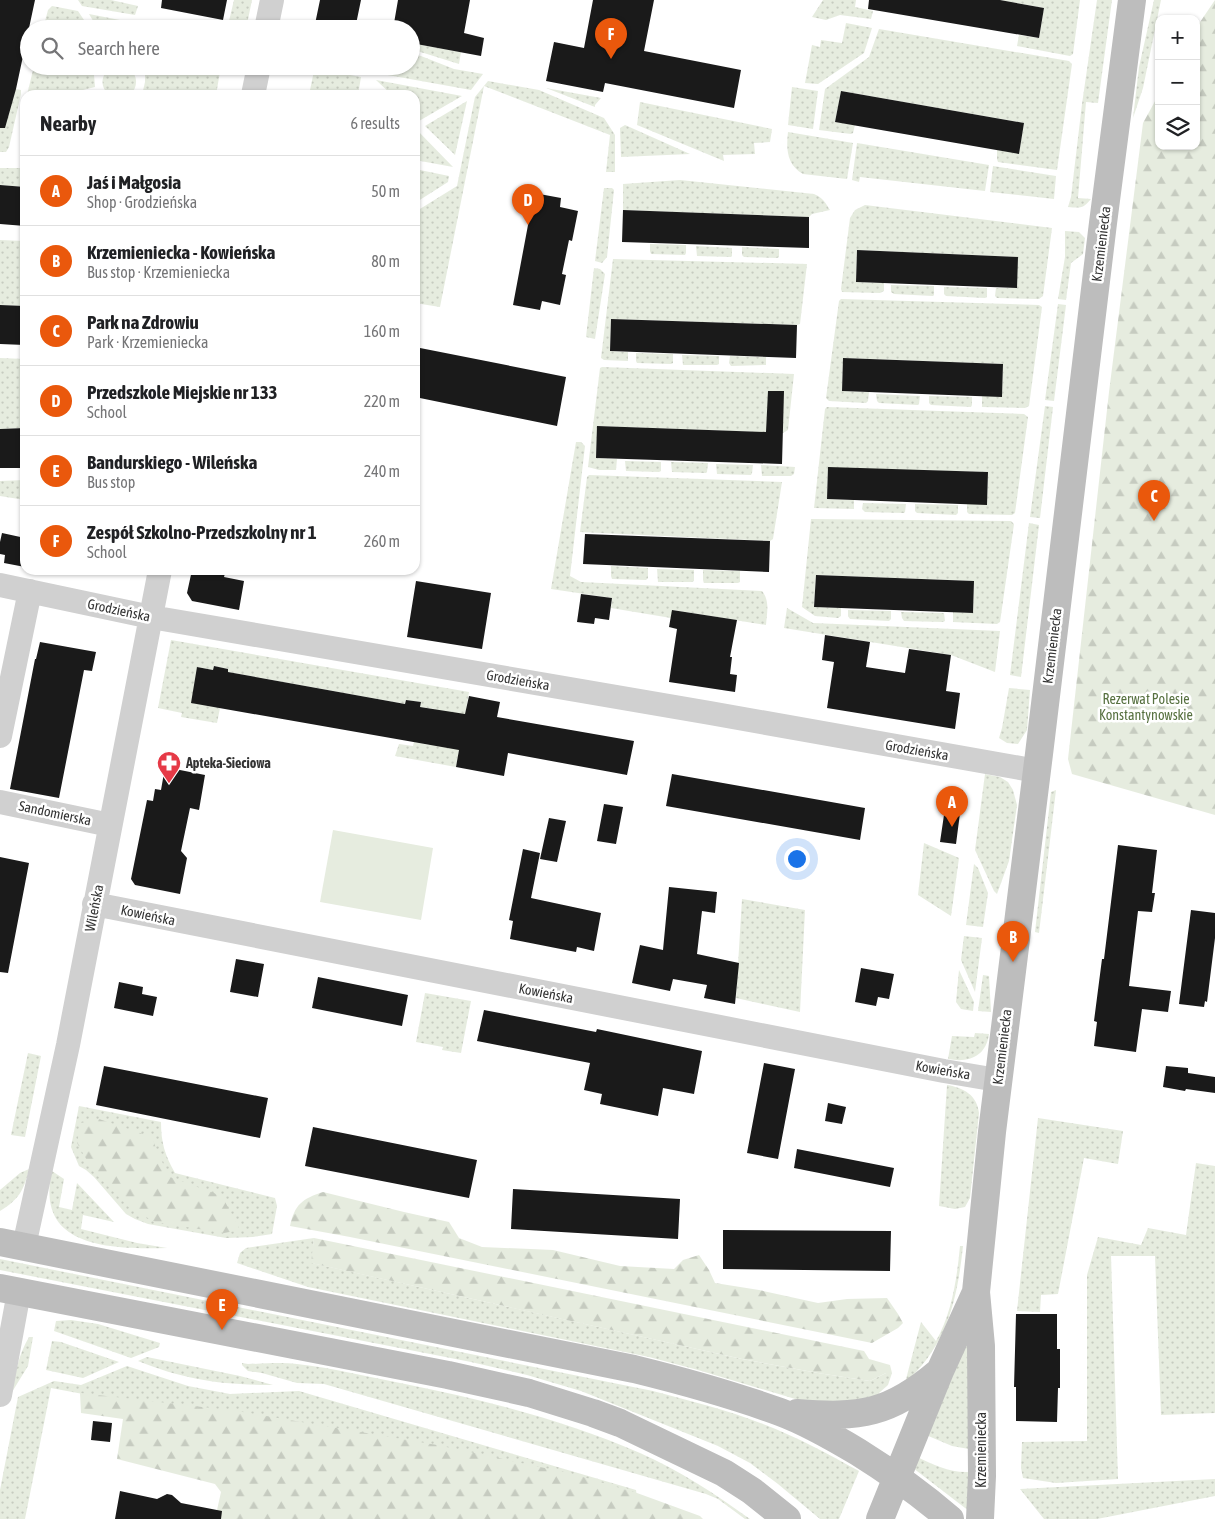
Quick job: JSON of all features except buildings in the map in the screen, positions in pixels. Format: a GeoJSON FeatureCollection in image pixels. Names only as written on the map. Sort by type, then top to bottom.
{"type":"FeatureCollection","features":[{"type":"Feature","properties":{"kind":"main road","name":"Krzemieniecka"},"geometry":{"type":"LineString","coordinates":[[980,1519],[982,1476],[981,1346],[976,1292],[997,1080],[1132,0]]}},
{"type":"Feature","properties":{"kind":"main road"},"geometry":{"type":"LineString","coordinates":[[12,1244],[634,1369],[684,1382],[780,1412],[823,1432],[921,1494],[950,1519]]}},
{"type":"Feature","properties":{"kind":"main road"},"geometry":{"type":"LineString","coordinates":[[10,1290],[448,1374],[529,1393],[620,1423],[707,1464],[752,1491],[787,1519]]}},
{"type":"Feature","properties":{"kind":"main road","name":"Krzemieniecka"},"geometry":{"type":"LineString","coordinates":[[880,1519],[940,1371],[976,1292]]}},
{"type":"Feature","properties":{"kind":"main road"},"geometry":{"type":"LineString","coordinates":[[780,1412],[828,1416],[850,1415],[880,1409],[920,1389],[940,1371]]}},
{"type":"Feature","properties":{"kind":"main road"},"geometry":{"type":"LineString","coordinates":[[982,1476],[998,1519]]}},
{"type":"Feature","properties":{"kind":"street"},"geometry":{"type":"LineString","coordinates":[[268,20],[272,0]]}},
{"type":"Feature","properties":{"kind":"street"},"geometry":{"type":"LineString","coordinates":[[254,90],[257,75]]}},
{"type":"Feature","properties":{"kind":"street","name":"Wileńska"},"geometry":{"type":"LineString","coordinates":[[12,1244],[68,1045],[159,575]]}},
{"type":"Feature","properties":{"kind":"street","name":"Grodzieńska"},"geometry":{"type":"LineString","coordinates":[[0,585],[151,617],[1037,771]]}},
{"type":"Feature","properties":{"kind":"street"},"geometry":{"type":"LineString","coordinates":[[0,736],[30,591]]}},
{"type":"Feature","properties":{"kind":"street","name":"Sandomierska"},"geometry":{"type":"LineString","coordinates":[[0,802],[110,824]]}},
{"type":"Feature","properties":{"kind":"street","name":"Kowieńska"},"geometry":{"type":"LineString","coordinates":[[94,904],[997,1080]]}},
{"type":"Feature","properties":{"kind":"street"},"geometry":{"type":"LineString","coordinates":[[0,1395],[10,1290]]}},
{"type":"Feature","properties":{"kind":"green space"},"geometry":{"type":"Polygon","coordinates":[[[78,0],[111,0],[138,6],[135,15],[82,6],[78,0]]]}},
{"type":"Feature","properties":{"kind":"green space"},"geometry":{"type":"Polygon","coordinates":[[[234,0],[252,0],[248,20],[229,20],[234,0]]]}},
{"type":"Feature","properties":{"kind":"green space"},"geometry":{"type":"Polygon","coordinates":[[[823,0],[856,0],[855,7],[873,11],[871,19],[840,15],[826,20],[812,17],[823,0]]]}},
{"type":"Feature","properties":{"kind":"green space"},"geometry":{"type":"Polygon","coordinates":[[[1000,0],[1080,0],[1073,54],[1070,56],[1017,46],[1019,35],[1039,38],[1044,8],[1000,0]]]}},
{"type":"Feature","properties":{"kind":"green space"},"geometry":{"type":"Polygon","coordinates":[[[1097,0],[1112,0],[1098,103],[1086,102],[1078,198],[1091,199],[1086,205],[1076,208],[1068,207],[1071,197],[1097,0]]]}},
{"type":"Feature","properties":{"kind":"green space"},"geometry":{"type":"Polygon","coordinates":[[[1154,0],[1161,0],[1158,15],[1155,15],[1155,29],[1143,88],[1133,118],[1139,67],[1154,0]]]}},
{"type":"Feature","properties":{"kind":"green space","name":"Rezerwat Polesie Konstantynowskie"},"geometry":{"type":"Polygon","coordinates":[[[1215,0],[1215,815],[1072,774],[1068,759],[1109,392],[1143,123],[1155,101],[1155,150],[1200,150],[1200,22],[1215,0]]]}},
{"type":"Feature","properties":{"kind":"green space"},"geometry":{"type":"Polygon","coordinates":[[[52,6],[78,11],[84,20],[45,20],[48,10],[52,6]]]}},
{"type":"Feature","properties":{"kind":"green space"},"geometry":{"type":"Polygon","coordinates":[[[89,14],[120,20],[93,20],[89,14]]]}},
{"type":"Feature","properties":{"kind":"green space"},"geometry":{"type":"Polygon","coordinates":[[[846,23],[872,28],[864,53],[818,84],[805,83],[812,45],[820,47],[821,40],[842,43],[846,23]]]}},
{"type":"Feature","properties":{"kind":"green space"},"geometry":{"type":"Polygon","coordinates":[[[879,29],[1069,61],[1072,64],[1057,170],[998,162],[997,150],[1019,153],[1024,123],[841,91],[835,122],[855,125],[853,133],[819,130],[825,89],[869,57],[879,29]]]}},
{"type":"Feature","properties":{"kind":"green space"},"geometry":{"type":"Polygon","coordinates":[[[420,45],[461,52],[459,64],[420,52],[420,45]]]}},
{"type":"Feature","properties":{"kind":"green space"},"geometry":{"type":"Polygon","coordinates":[[[420,56],[454,69],[483,74],[471,90],[388,75],[420,75],[420,56]]]}},
{"type":"Feature","properties":{"kind":"green space"},"geometry":{"type":"Polygon","coordinates":[[[32,75],[94,75],[95,87],[83,90],[28,90],[32,75]]]}},
{"type":"Feature","properties":{"kind":"green space"},"geometry":{"type":"Polygon","coordinates":[[[134,75],[135,88],[134,90],[105,90],[103,84],[104,76],[134,75]]]}},
{"type":"Feature","properties":{"kind":"green space"},"geometry":{"type":"Polygon","coordinates":[[[145,75],[219,75],[217,90],[143,90],[145,75]]]}},
{"type":"Feature","properties":{"kind":"green space"},"geometry":{"type":"Polygon","coordinates":[[[313,75],[350,75],[361,77],[359,90],[310,90],[313,75]]]}},
{"type":"Feature","properties":{"kind":"green space"},"geometry":{"type":"Polygon","coordinates":[[[376,80],[462,96],[420,120],[420,90],[387,90],[376,80]]]}},
{"type":"Feature","properties":{"kind":"green space"},"geometry":{"type":"Polygon","coordinates":[[[488,81],[539,90],[604,118],[615,135],[615,172],[606,172],[610,135],[484,86],[440,307],[420,304],[420,209],[457,186],[475,97],[488,81]]]}},
{"type":"Feature","properties":{"kind":"green space"},"geometry":{"type":"Polygon","coordinates":[[[792,87],[818,91],[813,129],[788,125],[792,87]]]}},
{"type":"Feature","properties":{"kind":"green space"},"geometry":{"type":"Polygon","coordinates":[[[546,88],[601,98],[595,107],[546,88]]]}},
{"type":"Feature","properties":{"kind":"green space"},"geometry":{"type":"Polygon","coordinates":[[[16,89],[21,90],[9,147],[6,152],[0,152],[0,105],[16,89]]]}},
{"type":"Feature","properties":{"kind":"green space"},"geometry":{"type":"Polygon","coordinates":[[[467,101],[455,155],[425,126],[467,101]]]}},
{"type":"Feature","properties":{"kind":"green space"},"geometry":{"type":"Polygon","coordinates":[[[640,102],[772,129],[770,142],[754,143],[755,154],[723,155],[724,161],[637,125],[640,102]]]}},
{"type":"Feature","properties":{"kind":"green space"},"geometry":{"type":"Polygon","coordinates":[[[625,125],[690,154],[621,157],[620,128],[625,125]]]}},
{"type":"Feature","properties":{"kind":"green space"},"geometry":{"type":"Polygon","coordinates":[[[788,132],[853,143],[847,179],[803,174],[791,162],[787,145],[788,132]]]}},
{"type":"Feature","properties":{"kind":"green space"},"geometry":{"type":"Polygon","coordinates":[[[420,133],[453,167],[420,161],[420,133]]]}},
{"type":"Feature","properties":{"kind":"green space"},"geometry":{"type":"Polygon","coordinates":[[[857,143],[989,165],[985,191],[860,177],[859,182],[852,180],[857,143]]]}},
{"type":"Feature","properties":{"kind":"green space"},"geometry":{"type":"Polygon","coordinates":[[[993,166],[1056,176],[1054,199],[990,192],[993,166]]]}},
{"type":"Feature","properties":{"kind":"green space"},"geometry":{"type":"Polygon","coordinates":[[[0,168],[20,168],[20,187],[0,185],[0,168]]]}},
{"type":"Feature","properties":{"kind":"green space"},"geometry":{"type":"Polygon","coordinates":[[[420,170],[449,176],[448,182],[420,200],[420,170]]]}},
{"type":"Feature","properties":{"kind":"green space"},"geometry":{"type":"Polygon","coordinates":[[[680,180],[814,194],[824,200],[830,210],[812,214],[809,217],[623,210],[623,184],[680,180]]]}},
{"type":"Feature","properties":{"kind":"green space"},"geometry":{"type":"Polygon","coordinates":[[[604,188],[612,188],[614,190],[607,257],[602,263],[595,261],[604,188]]]}},
{"type":"Feature","properties":{"kind":"green space"},"geometry":{"type":"Polygon","coordinates":[[[865,205],[1052,228],[1043,296],[1039,299],[997,298],[995,296],[996,288],[1017,288],[1017,257],[857,250],[856,282],[884,283],[884,291],[880,293],[842,292],[850,218],[855,210],[865,205]]]}},
{"type":"Feature","properties":{"kind":"green space"},"geometry":{"type":"Polygon","coordinates":[[[1065,231],[1079,232],[1085,238],[1083,254],[1071,263],[1066,300],[1058,299],[1065,257],[1065,231]]]}},
{"type":"Feature","properties":{"kind":"green space"},"geometry":{"type":"Polygon","coordinates":[[[0,240],[20,241],[20,306],[0,305],[0,240]]]}},
{"type":"Feature","properties":{"kind":"green space"},"geometry":{"type":"Polygon","coordinates":[[[650,244],[686,245],[686,253],[685,255],[651,254],[650,244]]]}},
{"type":"Feature","properties":{"kind":"green space"},"geometry":{"type":"Polygon","coordinates":[[[696,246],[732,248],[732,256],[697,256],[696,246]]]}},
{"type":"Feature","properties":{"kind":"green space"},"geometry":{"type":"Polygon","coordinates":[[[742,247],[779,249],[779,257],[744,257],[742,255],[742,247]]]}},
{"type":"Feature","properties":{"kind":"green space"},"geometry":{"type":"Polygon","coordinates":[[[613,259],[807,264],[800,324],[611,319],[610,351],[628,352],[628,361],[604,360],[601,358],[613,259]]]}},
{"type":"Feature","properties":{"kind":"green space"},"geometry":{"type":"Polygon","coordinates":[[[594,268],[600,269],[605,274],[595,339],[586,337],[594,268]]]}},
{"type":"Feature","properties":{"kind":"green space"},"geometry":{"type":"Polygon","coordinates":[[[891,285],[934,286],[934,295],[894,294],[891,292],[891,285]]]}},
{"type":"Feature","properties":{"kind":"green space"},"geometry":{"type":"Polygon","coordinates":[[[944,287],[987,288],[987,297],[946,296],[944,294],[944,287]]]}},
{"type":"Feature","properties":{"kind":"green space"},"geometry":{"type":"Polygon","coordinates":[[[841,299],[1039,305],[1042,307],[1029,406],[1025,408],[982,407],[982,396],[1002,396],[1003,364],[843,358],[842,391],[869,392],[868,401],[866,403],[829,401],[826,398],[839,301],[841,299]]]}},
{"type":"Feature","properties":{"kind":"green space"},"geometry":{"type":"Polygon","coordinates":[[[1058,304],[1066,305],[1054,401],[1045,400],[1058,304]]]}},
{"type":"Feature","properties":{"kind":"green space"},"geometry":{"type":"Polygon","coordinates":[[[636,353],[673,354],[673,363],[637,363],[636,353]]]}},
{"type":"Feature","properties":{"kind":"green space"},"geometry":{"type":"Polygon","coordinates":[[[682,355],[719,356],[719,364],[683,365],[682,355]]]}},
{"type":"Feature","properties":{"kind":"green space"},"geometry":{"type":"Polygon","coordinates":[[[730,356],[766,357],[766,365],[731,366],[729,363],[730,356]]]}},
{"type":"Feature","properties":{"kind":"green space"},"geometry":{"type":"Polygon","coordinates":[[[0,358],[20,359],[20,428],[0,429],[0,358]]]}},
{"type":"Feature","properties":{"kind":"green space"},"geometry":{"type":"Polygon","coordinates":[[[600,368],[794,374],[788,430],[783,433],[598,426],[596,458],[617,459],[616,470],[599,470],[588,467],[600,368]]]}},
{"type":"Feature","properties":{"kind":"green space"},"geometry":{"type":"Polygon","coordinates":[[[876,394],[920,396],[919,404],[879,403],[876,394]]]}},
{"type":"Feature","properties":{"kind":"green space"},"geometry":{"type":"Polygon","coordinates":[[[929,396],[972,397],[972,405],[971,407],[931,405],[929,403],[929,396]]]}},
{"type":"Feature","properties":{"kind":"green space"},"geometry":{"type":"Polygon","coordinates":[[[1045,406],[1053,407],[1040,518],[1030,517],[1045,406]]]}},
{"type":"Feature","properties":{"kind":"green space"},"geometry":{"type":"Polygon","coordinates":[[[827,407],[1024,414],[1028,417],[1015,513],[1012,515],[969,514],[967,512],[967,504],[987,504],[988,472],[828,468],[827,499],[854,500],[854,509],[814,508],[825,409],[827,407]]]}},
{"type":"Feature","properties":{"kind":"green space"},"geometry":{"type":"Polygon","coordinates":[[[576,442],[581,442],[585,446],[570,576],[581,582],[762,591],[767,603],[766,625],[673,610],[671,618],[611,608],[612,598],[551,589],[576,442]]]}},
{"type":"Feature","properties":{"kind":"green space"},"geometry":{"type":"Polygon","coordinates":[[[625,461],[661,462],[661,471],[626,471],[625,461]]]}},
{"type":"Feature","properties":{"kind":"green space"},"geometry":{"type":"Polygon","coordinates":[[[671,462],[708,463],[707,472],[672,472],[671,462]]]}},
{"type":"Feature","properties":{"kind":"green space"},"geometry":{"type":"Polygon","coordinates":[[[716,464],[753,465],[752,473],[751,475],[717,474],[716,464]]]}},
{"type":"Feature","properties":{"kind":"green space"},"geometry":{"type":"Polygon","coordinates":[[[761,465],[795,467],[794,474],[791,476],[762,476],[761,465]]]}},
{"type":"Feature","properties":{"kind":"green space"},"geometry":{"type":"Polygon","coordinates":[[[589,475],[782,482],[773,539],[770,541],[580,532],[587,477],[589,475]]]}},
{"type":"Feature","properties":{"kind":"green space"},"geometry":{"type":"Polygon","coordinates":[[[20,480],[20,499],[0,496],[0,481],[20,480]]]}},
{"type":"Feature","properties":{"kind":"green space"},"geometry":{"type":"Polygon","coordinates":[[[863,503],[906,504],[904,513],[865,512],[862,509],[863,503]]]}},
{"type":"Feature","properties":{"kind":"green space"},"geometry":{"type":"Polygon","coordinates":[[[915,504],[958,505],[958,513],[956,515],[917,513],[915,511],[915,504]]]}},
{"type":"Feature","properties":{"kind":"green space"},"geometry":{"type":"Polygon","coordinates":[[[811,519],[1011,521],[1014,524],[1000,622],[997,624],[953,622],[953,612],[973,613],[974,581],[816,575],[814,607],[841,608],[841,616],[838,618],[815,616],[802,607],[811,519]]]}},
{"type":"Feature","properties":{"kind":"green space"},"geometry":{"type":"Polygon","coordinates":[[[1029,523],[1039,525],[1021,677],[1010,675],[1029,523]]]}},
{"type":"Feature","properties":{"kind":"green space"},"geometry":{"type":"Polygon","coordinates":[[[611,566],[648,568],[648,578],[646,580],[612,579],[611,566]]]}},
{"type":"Feature","properties":{"kind":"green space"},"geometry":{"type":"Polygon","coordinates":[[[657,569],[694,570],[694,581],[658,582],[657,569]]]}},
{"type":"Feature","properties":{"kind":"green space"},"geometry":{"type":"Polygon","coordinates":[[[703,570],[740,571],[740,582],[704,583],[703,570]]]}},
{"type":"Feature","properties":{"kind":"green space"},"geometry":{"type":"Polygon","coordinates":[[[787,608],[813,623],[1000,631],[995,672],[951,655],[784,628],[787,608]]]}},
{"type":"Feature","properties":{"kind":"green space"},"geometry":{"type":"Polygon","coordinates":[[[848,610],[891,611],[891,619],[889,621],[850,619],[848,610]]]}},
{"type":"Feature","properties":{"kind":"green space"},"geometry":{"type":"Polygon","coordinates":[[[901,612],[944,613],[945,621],[904,621],[901,612]]]}},
{"type":"Feature","properties":{"kind":"green space"},"geometry":{"type":"Polygon","coordinates":[[[171,640],[469,692],[456,767],[395,756],[399,744],[413,746],[414,742],[429,745],[435,709],[420,707],[420,702],[406,700],[405,704],[228,672],[228,669],[214,666],[213,670],[197,667],[220,708],[217,723],[181,717],[182,713],[158,708],[171,640]]]}},
{"type":"Feature","properties":{"kind":"green space"},"geometry":{"type":"Polygon","coordinates":[[[1009,688],[1030,690],[1027,730],[1018,744],[1007,743],[999,738],[1009,688]]]}},
{"type":"Feature","properties":{"kind":"green space"},"geometry":{"type":"Polygon","coordinates":[[[985,774],[1000,777],[1008,782],[1013,790],[1017,805],[1009,861],[997,894],[975,850],[985,774]]]}},
{"type":"Feature","properties":{"kind":"green space"},"geometry":{"type":"Polygon","coordinates":[[[1056,790],[1039,933],[1035,932],[1051,792],[1056,790]]]}},
{"type":"Feature","properties":{"kind":"green space"},"geometry":{"type":"Polygon","coordinates":[[[333,830],[433,848],[421,920],[320,902],[333,830]]]}},
{"type":"Feature","properties":{"kind":"green space"},"geometry":{"type":"Polygon","coordinates":[[[924,843],[959,858],[951,916],[918,895],[924,843]]]}},
{"type":"Feature","properties":{"kind":"green space"},"geometry":{"type":"Polygon","coordinates":[[[974,864],[978,868],[988,893],[983,927],[966,925],[974,864]]]}},
{"type":"Feature","properties":{"kind":"green space"},"geometry":{"type":"Polygon","coordinates":[[[742,899],[805,910],[800,1012],[736,998],[742,899]]]}},
{"type":"Feature","properties":{"kind":"green space"},"geometry":{"type":"Polygon","coordinates":[[[964,936],[982,938],[975,992],[961,960],[964,936]]]}},
{"type":"Feature","properties":{"kind":"green space"},"geometry":{"type":"Polygon","coordinates":[[[959,970],[974,1002],[973,1011],[961,1009],[956,1002],[959,970]]]}},
{"type":"Feature","properties":{"kind":"green space"},"geometry":{"type":"Polygon","coordinates":[[[983,975],[989,976],[991,1012],[978,1011],[983,975]]]}},
{"type":"Feature","properties":{"kind":"green space"},"geometry":{"type":"Polygon","coordinates":[[[425,993],[471,1001],[461,1053],[442,1050],[443,1047],[416,1042],[425,993]]]}},
{"type":"Feature","properties":{"kind":"green space"},"geometry":{"type":"Polygon","coordinates":[[[975,1033],[989,1034],[987,1042],[980,1053],[969,1059],[948,1059],[952,1036],[974,1037],[975,1033]]]}},
{"type":"Feature","properties":{"kind":"green space"},"geometry":{"type":"Polygon","coordinates":[[[28,1053],[41,1056],[25,1137],[11,1135],[28,1053]]]}},
{"type":"Feature","properties":{"kind":"green space"},"geometry":{"type":"Polygon","coordinates":[[[947,1085],[969,1093],[976,1101],[979,1113],[970,1198],[965,1207],[955,1209],[939,1206],[947,1085]]]}},
{"type":"Feature","properties":{"kind":"green space"},"geometry":{"type":"Polygon","coordinates":[[[79,1106],[161,1122],[164,1149],[175,1173],[275,1198],[277,1206],[272,1234],[226,1238],[148,1224],[126,1214],[94,1177],[79,1166],[71,1147],[79,1106]]]}},
{"type":"Feature","properties":{"kind":"green space"},"geometry":{"type":"Polygon","coordinates":[[[1038,1118],[1123,1131],[1118,1164],[1084,1158],[1058,1294],[1041,1295],[1040,1312],[1017,1311],[1038,1118]]]}},
{"type":"Feature","properties":{"kind":"green space"},"geometry":{"type":"Polygon","coordinates":[[[99,1119],[152,1137],[158,1154],[170,1177],[222,1196],[240,1230],[224,1233],[155,1222],[130,1208],[93,1171],[77,1143],[81,1123],[99,1119]]]}},
{"type":"Feature","properties":{"kind":"green space"},"geometry":{"type":"Polygon","coordinates":[[[1196,1163],[1215,1166],[1215,1413],[1161,1415],[1155,1256],[1111,1256],[1118,1479],[1056,1483],[1023,1478],[1021,1468],[1022,1442],[1087,1441],[1087,1275],[1098,1237],[1141,1245],[1148,1228],[1186,1235],[1196,1163]]]}},
{"type":"Feature","properties":{"kind":"green space"},"geometry":{"type":"Polygon","coordinates":[[[29,1169],[25,1183],[16,1199],[0,1211],[0,1190],[20,1173],[29,1169]]]}},
{"type":"Feature","properties":{"kind":"green space"},"geometry":{"type":"Polygon","coordinates":[[[52,1171],[64,1179],[59,1207],[72,1210],[77,1183],[114,1222],[83,1215],[81,1229],[137,1243],[167,1248],[102,1245],[83,1239],[66,1230],[55,1216],[50,1197],[52,1171]]]}},
{"type":"Feature","properties":{"kind":"green space"},"geometry":{"type":"Polygon","coordinates":[[[323,1192],[449,1222],[459,1238],[482,1247],[553,1250],[620,1266],[674,1269],[683,1260],[699,1255],[715,1283],[759,1290],[818,1303],[847,1299],[887,1298],[903,1323],[872,1343],[290,1226],[294,1212],[300,1203],[323,1192]]]}},
{"type":"Feature","properties":{"kind":"green space"},"geometry":{"type":"Polygon","coordinates":[[[314,1238],[312,1263],[742,1359],[870,1381],[886,1373],[892,1373],[888,1385],[879,1393],[878,1400],[812,1404],[649,1357],[308,1287],[237,1263],[240,1253],[246,1248],[314,1238]]]}},
{"type":"Feature","properties":{"kind":"green space"},"geometry":{"type":"Polygon","coordinates":[[[314,1238],[864,1351],[869,1359],[890,1365],[892,1373],[886,1373],[870,1381],[742,1359],[311,1263],[314,1238]]]}},
{"type":"Feature","properties":{"kind":"green space"},"geometry":{"type":"Polygon","coordinates":[[[960,1246],[963,1246],[961,1266],[948,1321],[931,1353],[905,1383],[921,1322],[936,1341],[942,1330],[950,1307],[960,1246]]]}},
{"type":"Feature","properties":{"kind":"green space"},"geometry":{"type":"Polygon","coordinates":[[[0,1259],[653,1391],[722,1410],[776,1429],[859,1471],[839,1519],[820,1519],[750,1463],[718,1446],[581,1391],[527,1375],[471,1362],[0,1270],[0,1259]]]}},
{"type":"Feature","properties":{"kind":"green space"},"geometry":{"type":"Polygon","coordinates":[[[71,1320],[98,1324],[160,1343],[159,1347],[131,1358],[54,1331],[56,1321],[71,1320]]]}},
{"type":"Feature","properties":{"kind":"green space"},"geometry":{"type":"Polygon","coordinates":[[[968,1331],[969,1449],[952,1446],[926,1435],[968,1331]]]}},
{"type":"Feature","properties":{"kind":"green space"},"geometry":{"type":"Polygon","coordinates":[[[29,1337],[33,1337],[28,1366],[12,1392],[20,1357],[29,1337]]]}},
{"type":"Feature","properties":{"kind":"green space"},"geometry":{"type":"Polygon","coordinates":[[[52,1341],[61,1342],[119,1362],[83,1378],[46,1370],[52,1341]]]}},
{"type":"Feature","properties":{"kind":"green space"},"geometry":{"type":"Polygon","coordinates":[[[147,1357],[240,1376],[273,1385],[237,1384],[188,1377],[138,1361],[147,1357]]]}},
{"type":"Feature","properties":{"kind":"green space"},"geometry":{"type":"Polygon","coordinates":[[[242,1363],[291,1363],[338,1370],[465,1397],[554,1421],[612,1441],[669,1467],[750,1519],[745,1519],[718,1499],[706,1494],[324,1384],[297,1383],[248,1371],[242,1363]]]}},
{"type":"Feature","properties":{"kind":"green space"},"geometry":{"type":"Polygon","coordinates":[[[127,1366],[188,1386],[230,1394],[299,1391],[636,1490],[637,1498],[51,1388],[25,1519],[0,1519],[0,1490],[18,1397],[54,1381],[81,1385],[127,1366]]]}},
{"type":"Feature","properties":{"kind":"green space"},"geometry":{"type":"Polygon","coordinates":[[[80,1393],[237,1411],[437,1445],[573,1474],[637,1493],[700,1516],[703,1519],[215,1519],[221,1492],[215,1484],[117,1459],[123,1419],[81,1413],[80,1393]]]}},
{"type":"Feature","properties":{"kind":"green space"},"geometry":{"type":"Polygon","coordinates":[[[917,1457],[949,1470],[969,1472],[969,1511],[913,1468],[917,1457]]]}},
{"type":"Feature","properties":{"kind":"green space"},"geometry":{"type":"Polygon","coordinates":[[[1215,1479],[1215,1496],[1097,1519],[1044,1519],[1020,1489],[1215,1479]]]}},
{"type":"Feature","properties":{"kind":"place","name":"Zespół Szkolno-Przedszkolny nr 1"},"geometry":{"type":"Point","coordinates":[611,59]}},
{"type":"Feature","properties":{"kind":"place","name":"Przedszkole Miejskie nr 133"},"geometry":{"type":"Point","coordinates":[528,225]}},
{"type":"Feature","properties":{"kind":"place","name":"Park na Zdrowiu"},"geometry":{"type":"Point","coordinates":[1154,521]}},
{"type":"Feature","properties":{"kind":"place","name":"Apteka-Sieciowa"},"geometry":{"type":"Point","coordinates":[169,784]}},
{"type":"Feature","properties":{"kind":"place","name":"Jaś i Małgosia"},"geometry":{"type":"Point","coordinates":[952,827]}},
{"type":"Feature","properties":{"kind":"place","name":"Krzemieniecka - Kowieńska"},"geometry":{"type":"Point","coordinates":[1013,962]}},
{"type":"Feature","properties":{"kind":"place","name":"Bandurskiego - Wileńska"},"geometry":{"type":"Point","coordinates":[222,1330]}}]}
